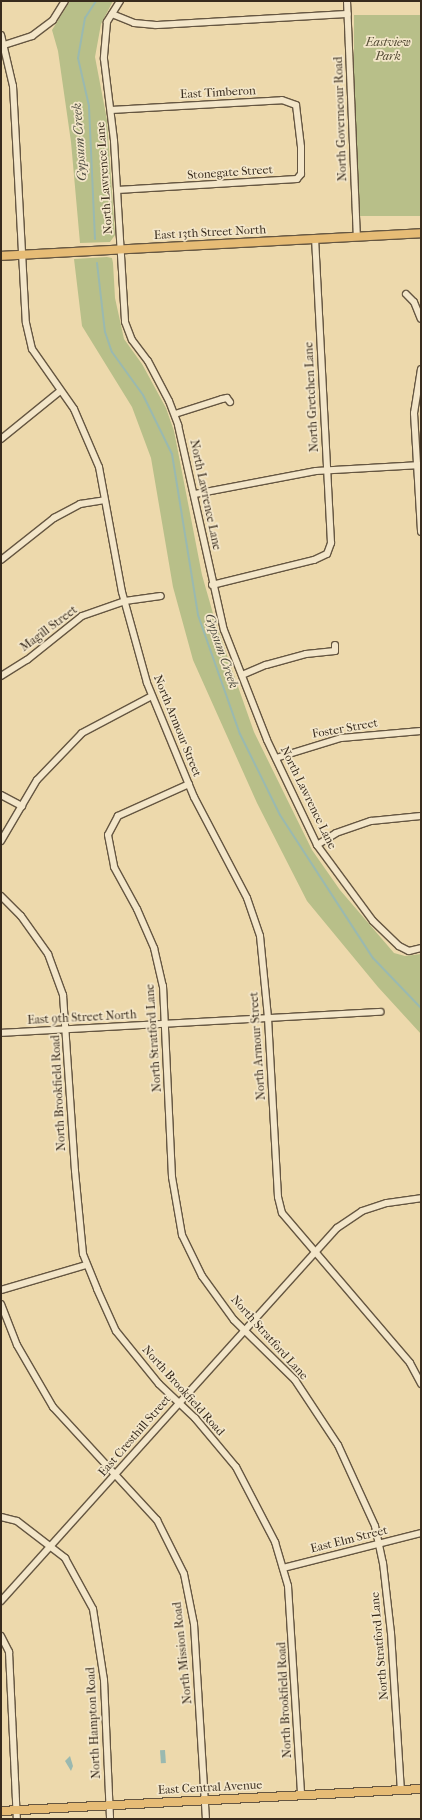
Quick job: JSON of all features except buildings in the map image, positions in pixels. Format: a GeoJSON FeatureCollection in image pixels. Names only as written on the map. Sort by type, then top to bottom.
{"type":"FeatureCollection","features":[{"type":"Feature","properties":{"kind":"main road","name":"East 13th Street North"},"geometry":{"type":"LineString","coordinates":[[1,256],[421,233]]}},
{"type":"Feature","properties":{"kind":"main road","name":"East Central Avenue"},"geometry":{"type":"LineString","coordinates":[[1,1811],[16,1815],[109,1806],[421,1789]]}},
{"type":"Feature","properties":{"kind":"street"},"geometry":{"type":"LineString","coordinates":[[2,45],[32,36],[53,20],[65,1]]}},
{"type":"Feature","properties":{"kind":"street","name":"North Lawrence Lane"},"geometry":{"type":"LineString","coordinates":[[120,1],[107,22],[104,59],[111,110],[125,322],[132,340],[148,361],[174,414],[195,494],[212,585],[224,630],[276,758],[317,845],[373,921],[399,946],[409,951],[421,948]]}},
{"type":"Feature","properties":{"kind":"street","name":"North Governeour Road"},"geometry":{"type":"LineString","coordinates":[[347,1],[357,237]]}},
{"type":"Feature","properties":{"kind":"street"},"geometry":{"type":"LineString","coordinates":[[112,14],[134,23],[156,25],[348,14]]}},
{"type":"Feature","properties":{"kind":"street","name":"North Armour Street"},"geometry":{"type":"LineString","coordinates":[[1,35],[2,45],[13,86],[26,323],[32,349],[74,409],[99,467],[125,601],[152,696],[188,784],[247,898],[260,936],[268,1018],[278,1197],[282,1213],[290,1225],[314,1252],[333,1270],[410,1363],[421,1384]]}},
{"type":"Feature","properties":{"kind":"street","name":"East Timberon"},"geometry":{"type":"LineString","coordinates":[[111,110],[282,100],[296,105],[300,134]]}},
{"type":"Feature","properties":{"kind":"street","name":"Stonegate Street"},"geometry":{"type":"LineString","coordinates":[[117,190],[296,179],[301,174],[300,134]]}},
{"type":"Feature","properties":{"kind":"street","name":"North Gretchen Lane"},"geometry":{"type":"LineString","coordinates":[[212,585],[314,560],[327,554],[331,543],[315,239]]}},
{"type":"Feature","properties":{"kind":"street"},"geometry":{"type":"LineString","coordinates":[[406,294],[414,302],[421,319]]}},
{"type":"Feature","properties":{"kind":"street"},"geometry":{"type":"LineString","coordinates":[[421,369],[414,413],[419,466],[421,532]]}},
{"type":"Feature","properties":{"kind":"street"},"geometry":{"type":"LineString","coordinates":[[1,439],[60,391]]}},
{"type":"Feature","properties":{"kind":"street"},"geometry":{"type":"LineString","coordinates":[[174,414],[222,399],[227,398],[230,402]]}},
{"type":"Feature","properties":{"kind":"street"},"geometry":{"type":"LineString","coordinates":[[195,494],[327,470],[419,466]]}},
{"type":"Feature","properties":{"kind":"street"},"geometry":{"type":"LineString","coordinates":[[1,560],[54,518],[80,504],[105,500]]}},
{"type":"Feature","properties":{"kind":"street","name":"Magill Street"},"geometry":{"type":"LineString","coordinates":[[1,676],[27,660],[82,616],[125,601],[161,596]]}},
{"type":"Feature","properties":{"kind":"street"},"geometry":{"type":"LineString","coordinates":[[242,675],[266,665],[306,654],[334,651],[335,645]]}},
{"type":"Feature","properties":{"kind":"street"},"geometry":{"type":"LineString","coordinates":[[1,841],[37,780],[82,734],[152,696]]}},
{"type":"Feature","properties":{"kind":"street","name":"Foster Street"},"geometry":{"type":"LineString","coordinates":[[276,758],[341,738],[421,731]]}},
{"type":"Feature","properties":{"kind":"street","name":"North Stratford Lane"},"geometry":{"type":"LineString","coordinates":[[188,784],[118,816],[108,835],[114,868],[137,908],[154,948],[163,986],[166,1024],[172,1177],[182,1235],[202,1276],[234,1320],[295,1380],[338,1446],[374,1526],[391,1634],[401,1790]]}},
{"type":"Feature","properties":{"kind":"street"},"geometry":{"type":"LineString","coordinates":[[1,795],[22,806]]}},
{"type":"Feature","properties":{"kind":"street"},"geometry":{"type":"LineString","coordinates":[[317,845],[336,833],[371,821],[421,816]]}},
{"type":"Feature","properties":{"kind":"street","name":"North Brookfield Road"},"geometry":{"type":"LineString","coordinates":[[1,896],[21,916],[48,954],[63,995],[75,1171],[86,1265],[116,1331],[159,1384],[179,1403],[236,1467],[275,1542],[288,1586],[293,1646],[301,1795]]}},
{"type":"Feature","properties":{"kind":"street","name":"East 9th Street North"},"geometry":{"type":"LineString","coordinates":[[1,1033],[380,1012]]}},
{"type":"Feature","properties":{"kind":"street","name":"East Cresthill Street"},"geometry":{"type":"LineString","coordinates":[[1,1602],[49,1545],[116,1476],[179,1403],[337,1228],[362,1211],[387,1203],[421,1198]]}},
{"type":"Feature","properties":{"kind":"street"},"geometry":{"type":"LineString","coordinates":[[1,1290],[86,1265]]}},
{"type":"Feature","properties":{"kind":"street","name":"North Mission Road"},"geometry":{"type":"LineString","coordinates":[[1,1304],[17,1345],[53,1407],[157,1520],[184,1574],[194,1624],[206,1819]]}},
{"type":"Feature","properties":{"kind":"street","name":"North Hampton Road"},"geometry":{"type":"LineString","coordinates":[[1,1517],[17,1521],[65,1558],[94,1609],[104,1680],[110,1819]]}},
{"type":"Feature","properties":{"kind":"street","name":"East Elm Street"},"geometry":{"type":"LineString","coordinates":[[283,1568],[421,1533]]}},
{"type":"Feature","properties":{"kind":"street"},"geometry":{"type":"LineString","coordinates":[[1,1636],[9,1652],[16,1815]]}},
{"type":"Feature","properties":{"kind":"green space"},"geometry":{"type":"Polygon","coordinates":[[[70,1],[113,1],[101,24],[95,57],[107,120],[115,235],[110,242],[80,243],[71,142],[58,51],[52,30],[70,1]]]}},
{"type":"Feature","properties":{"kind":"green space","name":"Eastview Park"},"geometry":{"type":"Polygon","coordinates":[[[354,15],[421,15],[421,216],[354,216],[354,15]]]}},
{"type":"Feature","properties":{"kind":"green space"},"geometry":{"type":"Polygon","coordinates":[[[112,258],[115,298],[124,339],[142,364],[166,408],[174,431],[202,575],[216,624],[254,732],[312,850],[340,890],[394,953],[405,956],[421,954],[421,1034],[378,987],[307,901],[257,803],[193,660],[173,587],[151,458],[132,407],[82,326],[74,259],[112,258]]]}},
{"type":"Feature","properties":{"kind":"water"},"geometry":{"type":"Polygon","coordinates":[[[160,1750],[165,1750],[166,1763],[161,1763],[160,1750]]]}},
{"type":"Feature","properties":{"kind":"water"},"geometry":{"type":"Polygon","coordinates":[[[70,1756],[73,1766],[71,1771],[65,1761],[70,1756]]]}},
{"type":"Feature","properties":{"kind":"waterway","name":"Gypsum Creek"},"geometry":{"type":"LineString","coordinates":[[95,239],[89,106],[78,58],[85,18],[96,1]]}},
{"type":"Feature","properties":{"kind":"waterway","name":"Gypsum Creek"},"geometry":{"type":"LineString","coordinates":[[97,263],[105,332],[112,352],[143,395],[172,454],[198,615],[240,734],[280,815],[373,958],[421,1008]]}}]}
